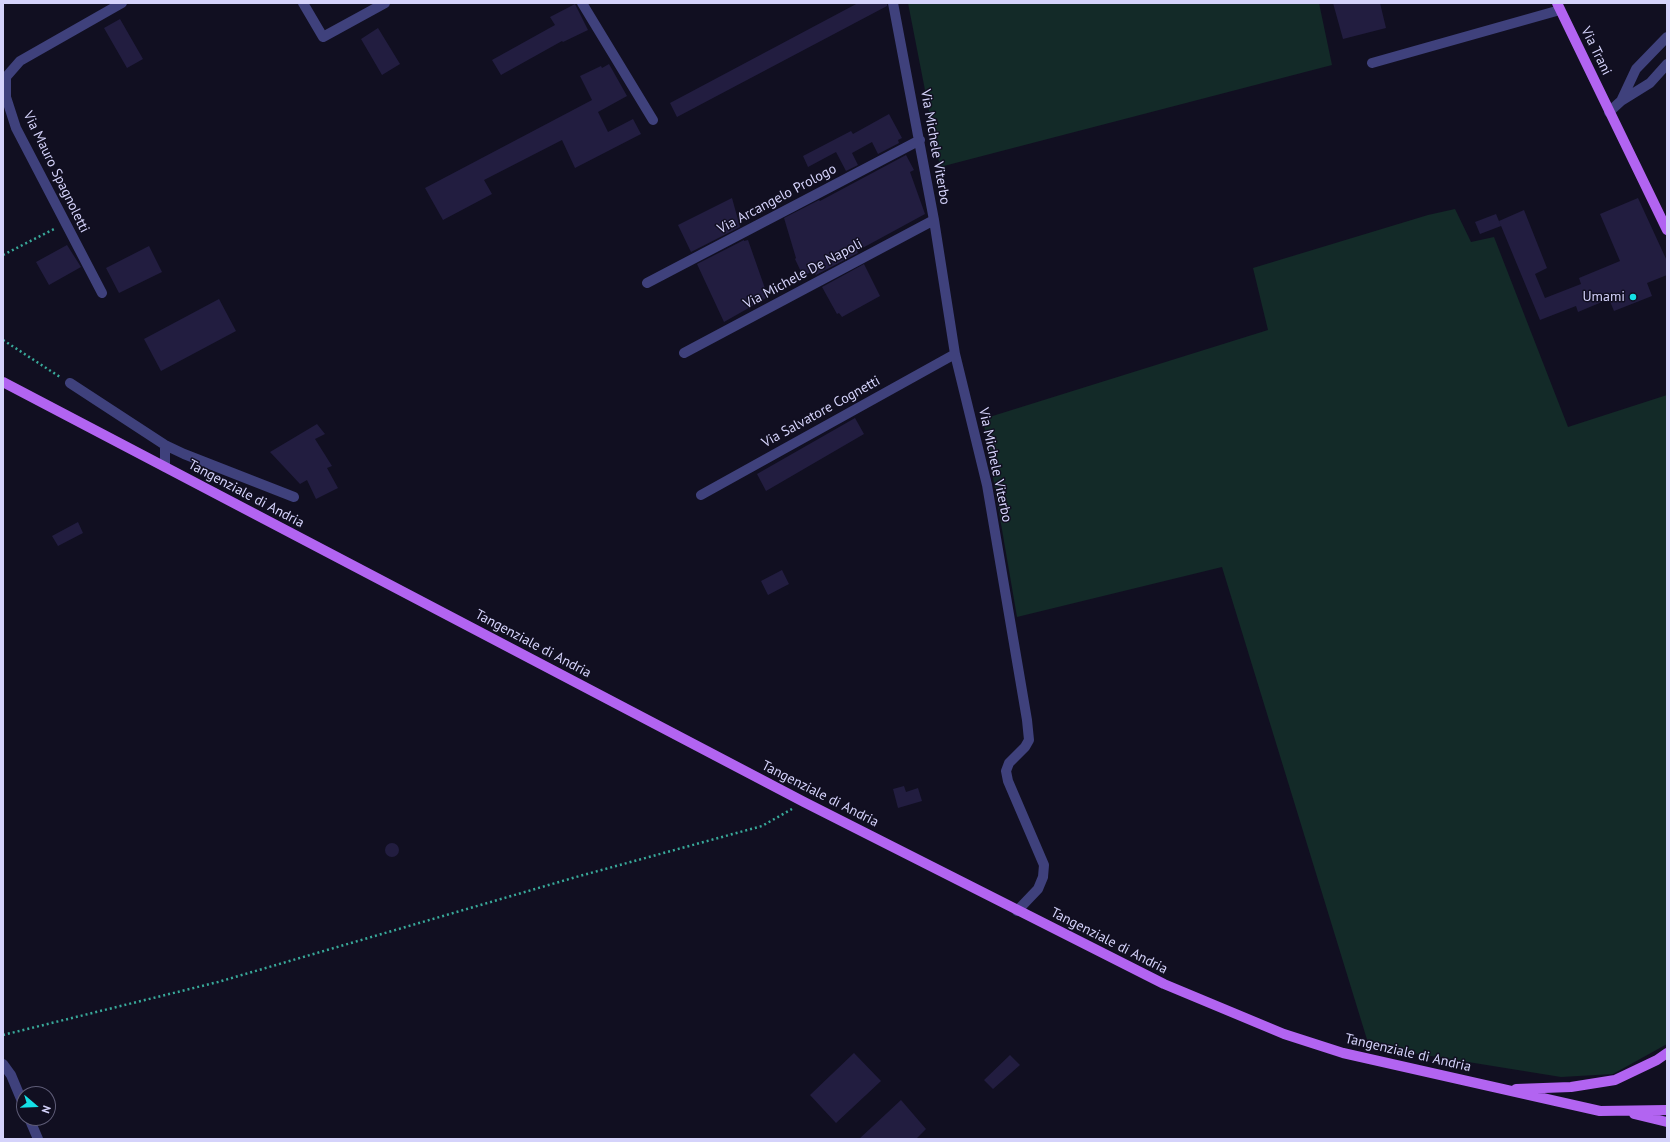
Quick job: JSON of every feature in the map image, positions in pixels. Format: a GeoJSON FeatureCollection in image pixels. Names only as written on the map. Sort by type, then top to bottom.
{"type":"FeatureCollection","features":[{"type":"Feature","properties":{"kind":"main road","name":"Via Trani"},"geometry":{"type":"LineString","coordinates":[[1559,6],[1667,230]]}},
{"type":"Feature","properties":{"kind":"main road","name":"Tangenziale di Andria"},"geometry":{"type":"LineString","coordinates":[[3,382],[804,802],[1164,984],[1284,1034],[1342,1053],[1600,1111],[1667,1110]]}},
{"type":"Feature","properties":{"kind":"main road"},"geometry":{"type":"LineString","coordinates":[[1470,1082],[1506,1089],[1571,1087],[1615,1080],[1657,1060],[1667,1053]]}},
{"type":"Feature","properties":{"kind":"main road"},"geometry":{"type":"LineString","coordinates":[[1618,1110],[1667,1122]]}},
{"type":"Feature","properties":{"kind":"street","name":"Via Mauro Spagnoletti"},"geometry":{"type":"LineString","coordinates":[[102,293],[16,128],[6,97],[6,77],[20,61],[122,3]]}},
{"type":"Feature","properties":{"kind":"street"},"geometry":{"type":"LineString","coordinates":[[303,3],[323,37],[385,3]]}},
{"type":"Feature","properties":{"kind":"street"},"geometry":{"type":"LineString","coordinates":[[582,3],[653,120]]}},
{"type":"Feature","properties":{"kind":"street","name":"Via Michele Viterbo"},"geometry":{"type":"LineString","coordinates":[[894,3],[934,220],[955,354],[987,485],[1027,720],[1029,740],[1025,747],[1009,763],[1006,772],[1008,781],[1044,864],[1043,877],[1038,889],[1017,911]]}},
{"type":"Feature","properties":{"kind":"street"},"geometry":{"type":"LineString","coordinates":[[1372,63],[1559,6]]}},
{"type":"Feature","properties":{"kind":"street"},"geometry":{"type":"LineString","coordinates":[[1621,101],[1636,69],[1667,37]]}},
{"type":"Feature","properties":{"kind":"street"},"geometry":{"type":"LineString","coordinates":[[1609,112],[1621,101],[1650,83],[1667,64]]}},
{"type":"Feature","properties":{"kind":"street","name":"Via Arcangelo Prologo"},"geometry":{"type":"LineString","coordinates":[[647,283],[920,140]]}},
{"type":"Feature","properties":{"kind":"street","name":"Via Michele De Napoli"},"geometry":{"type":"LineString","coordinates":[[684,353],[934,220]]}},
{"type":"Feature","properties":{"kind":"street","name":"Via Salvatore Cognetti"},"geometry":{"type":"LineString","coordinates":[[701,495],[955,354]]}},
{"type":"Feature","properties":{"kind":"street"},"geometry":{"type":"LineString","coordinates":[[70,383],[165,445],[184,454],[294,497]]}},
{"type":"Feature","properties":{"kind":"street"},"geometry":{"type":"LineString","coordinates":[[165,445],[165,467]]}},
{"type":"Feature","properties":{"kind":"street"},"geometry":{"type":"LineString","coordinates":[[3,1064],[11,1075],[16,1087]]}},
{"type":"Feature","properties":{"kind":"street"},"geometry":{"type":"LineString","coordinates":[[32,1126],[38,1139]]}},
{"type":"Feature","properties":{"kind":"path"},"geometry":{"type":"LineString","coordinates":[[3,255],[66,223]]}},
{"type":"Feature","properties":{"kind":"path"},"geometry":{"type":"LineString","coordinates":[[3,340],[70,383]]}},
{"type":"Feature","properties":{"kind":"path"},"geometry":{"type":"LineString","coordinates":[[3,1035],[218,982],[576,877],[762,826],[804,802]]}},
{"type":"Feature","properties":{"kind":"green space"},"geometry":{"type":"Polygon","coordinates":[[[908,3],[1319,3],[1332,65],[940,167],[908,3]]]}},
{"type":"Feature","properties":{"kind":"green space"},"geometry":{"type":"Polygon","coordinates":[[[1455,209],[1471,242],[1494,237],[1568,427],[1667,395],[1667,1044],[1613,1074],[1561,1077],[1369,1046],[1222,567],[1017,617],[983,419],[1268,330],[1253,268],[1428,215],[1455,209]]]}},
{"type":"Feature","properties":{"kind":"building"},"geometry":{"type":"Polygon","coordinates":[[[858,3],[887,3],[887,6],[677,117],[670,103],[858,3]]]}},
{"type":"Feature","properties":{"kind":"building"},"geometry":{"type":"Polygon","coordinates":[[[1333,3],[1380,3],[1386,28],[1343,39],[1333,3]]]}},
{"type":"Feature","properties":{"kind":"building"},"geometry":{"type":"Polygon","coordinates":[[[575,4],[588,30],[563,42],[562,41],[501,75],[492,60],[555,25],[550,17],[575,4]]]}},
{"type":"Feature","properties":{"kind":"building"},"geometry":{"type":"Polygon","coordinates":[[[120,19],[143,59],[127,68],[104,28],[120,19]]]}},
{"type":"Feature","properties":{"kind":"building"},"geometry":{"type":"Polygon","coordinates":[[[378,28],[400,64],[382,75],[361,39],[378,28]]]}},
{"type":"Feature","properties":{"kind":"building"},"geometry":{"type":"Polygon","coordinates":[[[609,64],[627,96],[598,112],[608,132],[633,119],[641,134],[575,168],[562,140],[484,180],[492,194],[443,220],[425,188],[592,100],[580,76],[601,66],[602,68],[609,64]]]}},
{"type":"Feature","properties":{"kind":"building"},"geometry":{"type":"Polygon","coordinates":[[[889,114],[902,138],[898,140],[899,143],[878,154],[872,142],[852,153],[858,165],[846,171],[836,152],[808,167],[803,156],[851,131],[853,134],[889,114]]]}},
{"type":"Feature","properties":{"kind":"building"},"geometry":{"type":"Polygon","coordinates":[[[906,155],[914,170],[910,172],[925,214],[857,251],[858,253],[816,275],[813,271],[803,276],[795,259],[796,258],[784,218],[819,200],[820,201],[906,155]]]}},
{"type":"Feature","properties":{"kind":"building"},"geometry":{"type":"Polygon","coordinates":[[[732,198],[740,227],[691,252],[678,225],[732,198]]]}},
{"type":"Feature","properties":{"kind":"building"},"geometry":{"type":"Polygon","coordinates":[[[1638,198],[1667,261],[1667,275],[1647,283],[1652,296],[1614,311],[1609,299],[1578,312],[1576,306],[1540,320],[1499,221],[1524,210],[1547,268],[1535,274],[1545,298],[1581,284],[1579,278],[1620,261],[1600,214],[1638,198]]]}},
{"type":"Feature","properties":{"kind":"building"},"geometry":{"type":"Polygon","coordinates":[[[1496,214],[1501,226],[1480,234],[1475,222],[1496,214]]]}},
{"type":"Feature","properties":{"kind":"building"},"geometry":{"type":"Polygon","coordinates":[[[744,240],[748,240],[768,297],[724,322],[697,264],[744,240]]]}},
{"type":"Feature","properties":{"kind":"building"},"geometry":{"type":"Polygon","coordinates":[[[67,245],[81,267],[49,285],[36,262],[67,245]]]}},
{"type":"Feature","properties":{"kind":"building"},"geometry":{"type":"Polygon","coordinates":[[[149,246],[162,272],[119,293],[106,268],[149,246]]]}},
{"type":"Feature","properties":{"kind":"building"},"geometry":{"type":"Polygon","coordinates":[[[864,264],[880,296],[842,317],[839,313],[837,314],[822,287],[864,264]]]}},
{"type":"Feature","properties":{"kind":"building"},"geometry":{"type":"Polygon","coordinates":[[[219,299],[236,331],[161,371],[144,339],[219,299]]]}},
{"type":"Feature","properties":{"kind":"building"},"geometry":{"type":"Polygon","coordinates":[[[855,418],[864,434],[766,491],[757,474],[855,418]]]}},
{"type":"Feature","properties":{"kind":"building"},"geometry":{"type":"Polygon","coordinates":[[[317,424],[325,434],[315,439],[332,466],[327,468],[338,488],[316,499],[307,480],[300,484],[270,452],[317,424]]]}},
{"type":"Feature","properties":{"kind":"building"},"geometry":{"type":"Polygon","coordinates":[[[78,522],[83,533],[58,546],[52,536],[78,522]]]}},
{"type":"Feature","properties":{"kind":"building"},"geometry":{"type":"Polygon","coordinates":[[[782,570],[789,584],[768,595],[761,581],[782,570]]]}},
{"type":"Feature","properties":{"kind":"building"},"geometry":{"type":"Polygon","coordinates":[[[904,786],[906,792],[918,788],[922,801],[898,808],[893,789],[904,786]]]}},
{"type":"Feature","properties":{"kind":"building"},"geometry":{"type":"Polygon","coordinates":[[[389,843],[395,843],[399,847],[399,853],[395,857],[389,857],[385,853],[385,847],[389,843]]]}},
{"type":"Feature","properties":{"kind":"building"},"geometry":{"type":"Polygon","coordinates":[[[854,1053],[881,1081],[836,1123],[810,1095],[854,1053]]]}},
{"type":"Feature","properties":{"kind":"building"},"geometry":{"type":"Polygon","coordinates":[[[1010,1055],[1020,1065],[993,1089],[984,1080],[1010,1055]]]}},
{"type":"Feature","properties":{"kind":"building"},"geometry":{"type":"Polygon","coordinates":[[[901,1100],[926,1129],[916,1139],[859,1139],[901,1100]]]}},
{"type":"Feature","properties":{"kind":"place","name":"Umami"},"geometry":{"type":"Point","coordinates":[1633,297]}}]}
